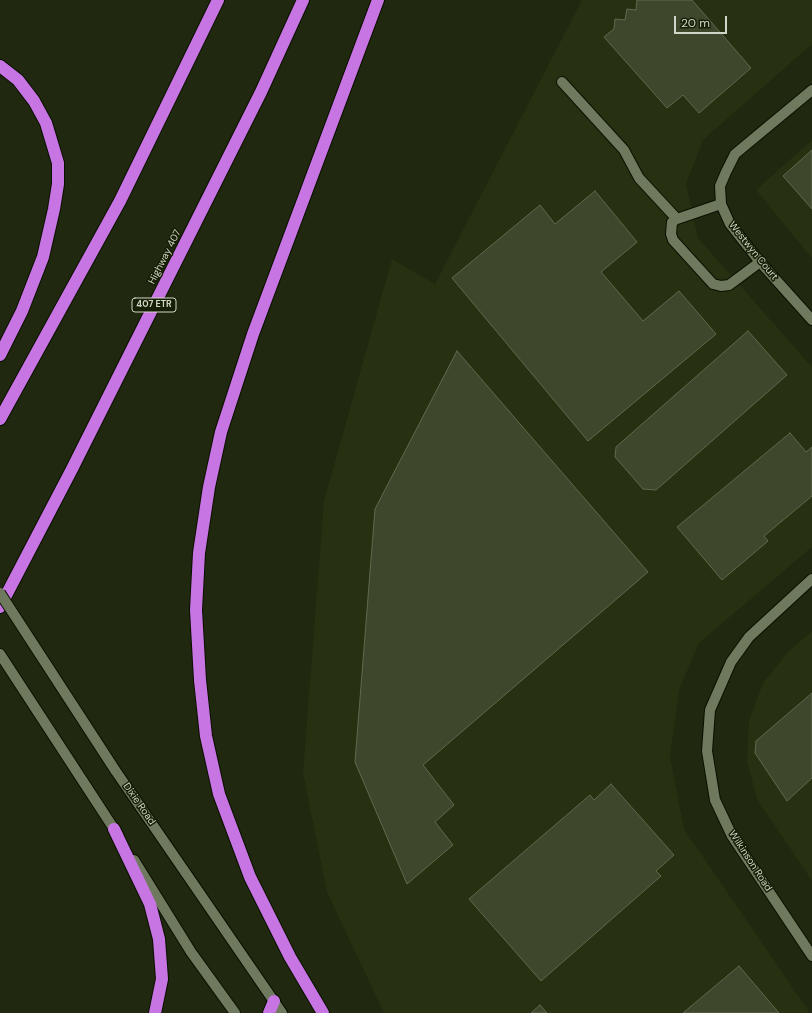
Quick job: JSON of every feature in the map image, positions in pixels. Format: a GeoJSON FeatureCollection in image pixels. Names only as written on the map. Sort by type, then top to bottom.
{"type":"FeatureCollection","features":[{"type":"Feature","properties":{"kind":"highway"},"geometry":{"type":"LineString","coordinates":[[0,419],[120,201],[218,0]]}},
{"type":"Feature","properties":{"kind":"highway","name":"Highway 407"},"geometry":{"type":"LineString","coordinates":[[0,607],[79,455],[261,92],[303,0]]}},
{"type":"Feature","properties":{"kind":"highway"},"geometry":{"type":"LineString","coordinates":[[323,1013],[290,957],[250,877],[219,794],[206,736],[200,680],[196,610],[198,553],[209,487],[224,424],[253,334],[378,0]]}},
{"type":"Feature","properties":{"kind":"highway"},"geometry":{"type":"LineString","coordinates":[[0,66],[18,80],[34,101],[46,123],[58,163],[58,184],[43,257],[22,311],[0,355]]}},
{"type":"Feature","properties":{"kind":"highway"},"geometry":{"type":"LineString","coordinates":[[114,829],[150,904],[159,939],[162,979],[155,1013]]}},
{"type":"Feature","properties":{"kind":"highway"},"geometry":{"type":"LineString","coordinates":[[269,1013],[274,1001]]}},
{"type":"Feature","properties":{"kind":"main road"},"geometry":{"type":"LineString","coordinates":[[562,82],[624,150],[639,178],[677,219]]}},
{"type":"Feature","properties":{"kind":"main road","name":"Westwyn Court"},"geometry":{"type":"LineString","coordinates":[[812,90],[735,154],[720,186],[721,204],[730,224],[760,262],[812,320]]}},
{"type":"Feature","properties":{"kind":"main road"},"geometry":{"type":"LineString","coordinates":[[721,204],[672,222],[671,228],[673,240],[712,284],[721,286],[729,285],[760,262]]}},
{"type":"Feature","properties":{"kind":"main road","name":"Wilkinson Road"},"geometry":{"type":"LineString","coordinates":[[812,579],[750,637],[731,662],[710,710],[707,751],[715,800],[732,836],[812,956]]}},
{"type":"Feature","properties":{"kind":"main road","name":"Dixie Road"},"geometry":{"type":"LineString","coordinates":[[0,592],[115,770],[282,1013]]}},
{"type":"Feature","properties":{"kind":"main road"},"geometry":{"type":"LineString","coordinates":[[0,654],[96,800],[192,952],[234,1013]]}},
{"type":"Feature","properties":{"kind":"shaded area"},"geometry":{"type":"Polygon","coordinates":[[[582,0],[812,0],[812,44],[703,140],[686,184],[698,238],[812,367],[812,547],[699,643],[679,690],[670,757],[684,829],[810,1013],[384,1013],[327,892],[303,773],[324,501],[392,259],[435,284],[582,0]]]}},
{"type":"Feature","properties":{"kind":"shaded area"},"geometry":{"type":"Polygon","coordinates":[[[812,140],[812,258],[756,190],[812,140]]]}},
{"type":"Feature","properties":{"kind":"shaded area"},"geometry":{"type":"Polygon","coordinates":[[[812,631],[812,881],[757,799],[747,761],[749,721],[763,683],[788,652],[812,631]]]}},
{"type":"Feature","properties":{"kind":"building"},"geometry":{"type":"Polygon","coordinates":[[[637,0],[692,0],[751,68],[699,113],[683,95],[667,108],[604,37],[614,29],[615,19],[625,20],[627,9],[636,10],[637,0]]]}},
{"type":"Feature","properties":{"kind":"building"},"geometry":{"type":"Polygon","coordinates":[[[812,150],[812,209],[783,176],[812,150]]]}},
{"type":"Feature","properties":{"kind":"building"},"geometry":{"type":"Polygon","coordinates":[[[595,191],[637,242],[601,272],[643,321],[679,291],[716,334],[588,441],[452,278],[540,205],[555,224],[595,191]]]}},
{"type":"Feature","properties":{"kind":"building"},"geometry":{"type":"Polygon","coordinates":[[[748,331],[787,375],[656,490],[643,489],[615,457],[616,447],[748,331]]]}},
{"type":"Feature","properties":{"kind":"building"},"geometry":{"type":"Polygon","coordinates":[[[457,351],[648,572],[423,765],[454,805],[435,822],[453,845],[407,884],[355,762],[375,509],[457,351]]]}},
{"type":"Feature","properties":{"kind":"building"},"geometry":{"type":"Polygon","coordinates":[[[790,433],[806,452],[812,447],[812,496],[764,536],[768,541],[722,580],[677,527],[790,433]]]}},
{"type":"Feature","properties":{"kind":"building"},"geometry":{"type":"Polygon","coordinates":[[[812,693],[812,778],[787,801],[755,753],[756,741],[812,693]]]}},
{"type":"Feature","properties":{"kind":"building"},"geometry":{"type":"Polygon","coordinates":[[[611,784],[674,855],[656,871],[661,876],[541,981],[469,899],[590,795],[594,800],[611,784]]]}},
{"type":"Feature","properties":{"kind":"building"},"geometry":{"type":"Polygon","coordinates":[[[739,966],[779,1013],[683,1013],[739,966]]]}},
{"type":"Feature","properties":{"kind":"building"},"geometry":{"type":"Polygon","coordinates":[[[540,1005],[547,1013],[531,1013],[540,1005]]]}}]}
